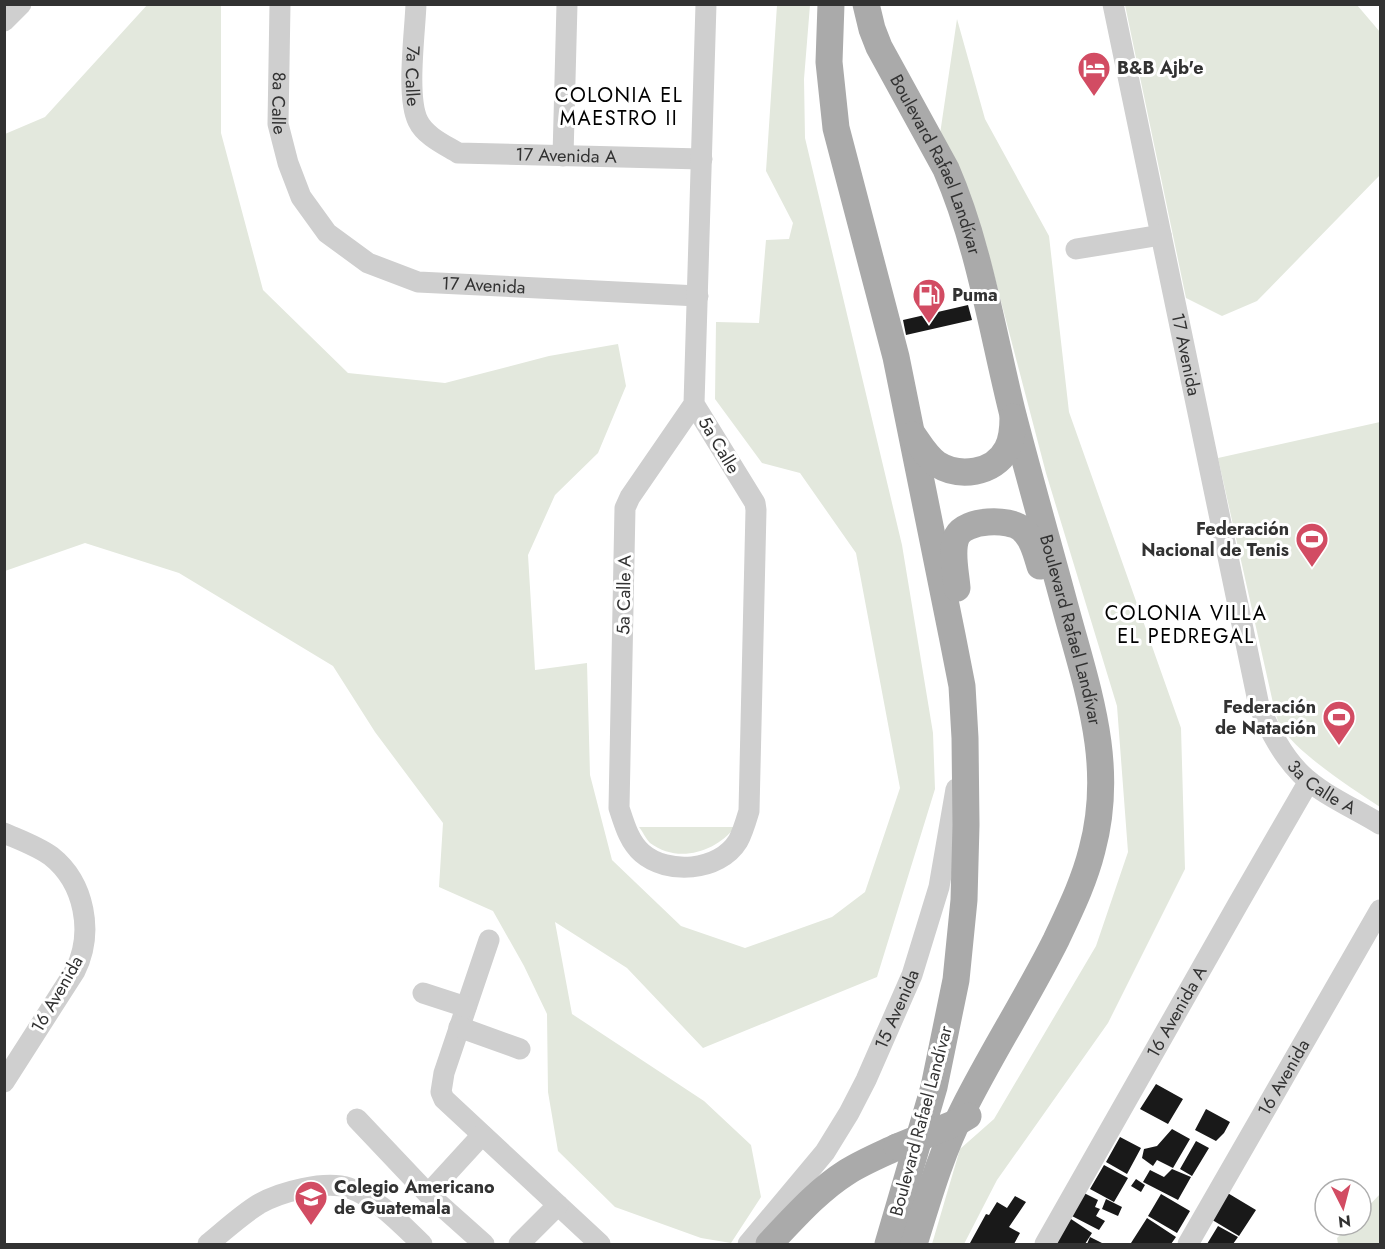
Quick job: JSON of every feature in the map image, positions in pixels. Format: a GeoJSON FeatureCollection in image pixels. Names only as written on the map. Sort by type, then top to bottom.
{"type":"FeatureCollection","features":[{"type":"Feature","properties":{"kind":"main road","name":"Boulevard Rafael Landívar"},"geometry":{"type":"LineString","coordinates":[[831,4],[829,62],[836,128],[896,357],[962,686],[965,738],[964,889],[956,981],[937,1075],[888,1245]]}},
{"type":"Feature","properties":{"kind":"main road","name":"Boulevard Rafael Landívar"},"geometry":{"type":"LineString","coordinates":[[866,4],[879,47],[946,169],[979,269],[1013,412],[1094,717],[1102,769],[1101,809],[1093,849],[1080,891],[1036,979],[962,1112],[933,1182],[914,1245]]}},
{"type":"Feature","properties":{"kind":"main road"},"geometry":{"type":"LineString","coordinates":[[911,431],[926,454],[937,464],[950,470],[976,472],[992,465],[1008,448],[1013,428],[1013,412]]}},
{"type":"Feature","properties":{"kind":"main road"},"geometry":{"type":"LineString","coordinates":[[769,1245],[820,1193],[848,1171],[897,1147],[958,1122],[980,1104],[1084,921],[1103,871],[1111,840],[1114,764],[1103,708],[1088,662],[1051,600],[1032,540],[1015,524],[1000,521],[985,522],[966,528],[957,537],[954,553],[966,646],[962,686]]}},
{"type":"Feature","properties":{"kind":"street"},"geometry":{"type":"LineString","coordinates":[[4,21],[21,4]]}},
{"type":"Feature","properties":{"kind":"street","name":"8a Calle"},"geometry":{"type":"LineString","coordinates":[[280,4],[278,124],[288,163],[301,197]]}},
{"type":"Feature","properties":{"kind":"street","name":"7a Calle"},"geometry":{"type":"LineString","coordinates":[[416,4],[412,97],[418,122],[435,139]]}},
{"type":"Feature","properties":{"kind":"street"},"geometry":{"type":"LineString","coordinates":[[562,156],[567,4]]}},
{"type":"Feature","properties":{"kind":"street","name":"5a Calle"},"geometry":{"type":"LineString","coordinates":[[619,808],[627,832],[641,853],[661,864],[677,867],[713,862],[727,853],[737,843],[749,811],[756,510],[755,503],[694,404],[706,4]]}},
{"type":"Feature","properties":{"kind":"street","name":"17 Avenida"},"geometry":{"type":"LineString","coordinates":[[1113,4],[1259,706]]}},
{"type":"Feature","properties":{"kind":"street","name":"17 Avenida A"},"geometry":{"type":"LineString","coordinates":[[435,139],[458,153],[702,159]]}},
{"type":"Feature","properties":{"kind":"street","name":"17 Avenida"},"geometry":{"type":"LineString","coordinates":[[301,197],[327,233],[348,249],[368,263],[418,282],[698,296]]}},
{"type":"Feature","properties":{"kind":"street"},"geometry":{"type":"LineString","coordinates":[[1076,249],[1161,235]]}},
{"type":"Feature","properties":{"kind":"street","name":"5a Calle A"},"geometry":{"type":"LineString","coordinates":[[619,808],[626,508],[630,497],[694,404]]}},
{"type":"Feature","properties":{"kind":"street","name":"3a Calle A"},"geometry":{"type":"LineString","coordinates":[[1259,706],[1279,746],[1309,781],[1380,824]]}},
{"type":"Feature","properties":{"kind":"street","name":"15 Avenida"},"geometry":{"type":"LineString","coordinates":[[748,1245],[825,1152],[849,1113],[907,985],[939,887],[965,738]]}},
{"type":"Feature","properties":{"kind":"street","name":"16 Avenida A"},"geometry":{"type":"LineString","coordinates":[[1045,1245],[1309,781]]}},
{"type":"Feature","properties":{"kind":"street","name":"16 Avenida"},"geometry":{"type":"LineString","coordinates":[[4,833],[38,848],[52,857],[65,870],[85,912],[86,927],[81,959],[4,1082]]}},
{"type":"Feature","properties":{"kind":"street","name":"16 Avenida"},"geometry":{"type":"LineString","coordinates":[[1188,1245],[1380,910]]}},
{"type":"Feature","properties":{"kind":"street"},"geometry":{"type":"LineString","coordinates":[[489,940],[444,1073],[441,1092],[444,1099],[600,1245]]}},
{"type":"Feature","properties":{"kind":"street"},"geometry":{"type":"LineString","coordinates":[[423,993],[466,1007]]}},
{"type":"Feature","properties":{"kind":"street"},"geometry":{"type":"LineString","coordinates":[[459,1027],[520,1049]]}},
{"type":"Feature","properties":{"kind":"street"},"geometry":{"type":"LineString","coordinates":[[357,1119],[428,1194],[484,1245]]}},
{"type":"Feature","properties":{"kind":"street"},"geometry":{"type":"LineString","coordinates":[[428,1194],[482,1135]]}},
{"type":"Feature","properties":{"kind":"street"},"geometry":{"type":"LineString","coordinates":[[208,1245],[260,1204],[320,1184],[349,1188],[373,1202],[392,1216],[422,1245]]}},
{"type":"Feature","properties":{"kind":"street"},"geometry":{"type":"LineString","coordinates":[[519,1245],[558,1205]]}},
{"type":"Feature","properties":{"kind":"shaded area"},"geometry":{"type":"Polygon","coordinates":[[[148,4],[221,5],[221,133],[263,290],[348,373],[445,383],[549,356],[618,344],[626,386],[598,453],[555,495],[528,555],[535,670],[587,663],[590,775],[612,860],[681,926],[745,948],[832,917],[865,892],[900,788],[856,553],[800,473],[762,463],[715,399],[716,322],[759,323],[766,240],[789,239],[793,223],[766,171],[777,5],[810,5],[804,79],[805,138],[902,545],[933,733],[935,789],[877,977],[703,1048],[627,968],[555,922],[572,1014],[704,1101],[751,1145],[761,1197],[731,1243],[701,1238],[615,1207],[558,1151],[548,1092],[547,1014],[524,966],[493,911],[439,887],[443,823],[375,732],[333,666],[179,573],[85,543],[5,571],[5,134],[45,117],[148,4]]]}},
{"type":"Feature","properties":{"kind":"shaded area"},"geometry":{"type":"Polygon","coordinates":[[[1125,5],[1357,5],[1380,32],[1380,175],[1257,301],[1222,316],[1186,298],[1125,5]]]}},
{"type":"Feature","properties":{"kind":"shaded area"},"geometry":{"type":"Polygon","coordinates":[[[957,19],[985,119],[1049,236],[1069,412],[1181,728],[1185,869],[1108,1023],[997,1180],[964,1244],[932,1244],[960,1149],[994,1119],[1096,946],[1128,852],[1117,706],[1046,473],[986,244],[940,134],[957,19]]]}},
{"type":"Feature","properties":{"kind":"shaded area","name":"Federación Nacional de Tenis"},"geometry":{"type":"Polygon","coordinates":[[[1380,422],[1380,807],[1312,759],[1288,736],[1279,722],[1218,458],[1380,422]]]}},
{"type":"Feature","properties":{"kind":"shaded area"},"geometry":{"type":"Polygon","coordinates":[[[639,827],[735,827],[727,836],[707,849],[684,854],[672,853],[650,843],[639,827]]]}},
{"type":"Feature","properties":{"kind":"shaded area"},"geometry":{"type":"Polygon","coordinates":[[[1380,1194],[1380,1244],[1338,1244],[1338,1237],[1373,1237],[1373,1201],[1380,1194]]]}},
{"type":"Feature","properties":{"kind":"building","name":"Puma"},"geometry":{"type":"Polygon","coordinates":[[[968,305],[972,320],[906,335],[903,320],[968,305]]]}},
{"type":"Feature","properties":{"kind":"building"},"geometry":{"type":"Polygon","coordinates":[[[1156,1084],[1183,1099],[1168,1124],[1140,1109],[1156,1084]]]}},
{"type":"Feature","properties":{"kind":"building"},"geometry":{"type":"Polygon","coordinates":[[[1206,1109],[1230,1122],[1216,1141],[1195,1130],[1206,1109]]]}},
{"type":"Feature","properties":{"kind":"building"},"geometry":{"type":"Polygon","coordinates":[[[1172,1129],[1190,1139],[1173,1168],[1157,1160],[1153,1166],[1142,1158],[1144,1149],[1157,1146],[1172,1129]]]}},
{"type":"Feature","properties":{"kind":"building"},"geometry":{"type":"Polygon","coordinates":[[[1120,1137],[1141,1148],[1127,1174],[1106,1162],[1120,1137]]]}},
{"type":"Feature","properties":{"kind":"building"},"geometry":{"type":"Polygon","coordinates":[[[1196,1141],[1209,1148],[1192,1176],[1180,1169],[1196,1141]]]}},
{"type":"Feature","properties":{"kind":"building"},"geometry":{"type":"Polygon","coordinates":[[[1104,1165],[1128,1178],[1114,1202],[1090,1189],[1104,1165]]]}},
{"type":"Feature","properties":{"kind":"building"},"geometry":{"type":"Polygon","coordinates":[[[1172,1169],[1191,1177],[1178,1200],[1143,1182],[1150,1170],[1164,1177],[1172,1169]]]}},
{"type":"Feature","properties":{"kind":"building"},"geometry":{"type":"Polygon","coordinates":[[[1136,1179],[1145,1185],[1141,1192],[1131,1186],[1136,1179]]]}},
{"type":"Feature","properties":{"kind":"building"},"geometry":{"type":"Polygon","coordinates":[[[1082,1192],[1098,1200],[1095,1207],[1100,1209],[1096,1216],[1105,1221],[1099,1230],[1070,1215],[1082,1192]]]}},
{"type":"Feature","properties":{"kind":"building"},"geometry":{"type":"Polygon","coordinates":[[[1226,1192],[1256,1210],[1239,1236],[1209,1218],[1226,1192]]]}},
{"type":"Feature","properties":{"kind":"building"},"geometry":{"type":"Polygon","coordinates":[[[1161,1194],[1190,1211],[1177,1233],[1148,1216],[1161,1194]]]}},
{"type":"Feature","properties":{"kind":"building"},"geometry":{"type":"Polygon","coordinates":[[[1015,1196],[1026,1202],[1009,1227],[1020,1233],[1014,1244],[970,1243],[986,1214],[989,1215],[997,1202],[1007,1208],[1015,1196]]]}},
{"type":"Feature","properties":{"kind":"building"},"geometry":{"type":"Polygon","coordinates":[[[1106,1199],[1122,1207],[1118,1216],[1102,1209],[1106,1199]]]}},
{"type":"Feature","properties":{"kind":"building"},"geometry":{"type":"Polygon","coordinates":[[[1068,1217],[1092,1233],[1085,1244],[1056,1244],[1068,1217]]]}},
{"type":"Feature","properties":{"kind":"building"},"geometry":{"type":"Polygon","coordinates":[[[1147,1218],[1176,1237],[1171,1244],[1131,1243],[1147,1218]]]}},
{"type":"Feature","properties":{"kind":"building"},"geometry":{"type":"Polygon","coordinates":[[[1218,1226],[1238,1237],[1233,1244],[1207,1244],[1218,1226]]]}},
{"type":"Feature","properties":{"kind":"building"},"geometry":{"type":"Polygon","coordinates":[[[1090,1237],[1104,1244],[1087,1244],[1090,1237]]]}},
{"type":"Feature","properties":{"kind":"place","name":"B&B Ajb'e"},"geometry":{"type":"Point","coordinates":[1094,97]}},
{"type":"Feature","properties":{"kind":"place","name":"Puma"},"geometry":{"type":"Point","coordinates":[929,324]}},
{"type":"Feature","properties":{"kind":"place","name":"Federación Nacional de Tenis"},"geometry":{"type":"Point","coordinates":[1312,568]}},
{"type":"Feature","properties":{"kind":"place","name":"Federación de Natación"},"geometry":{"type":"Point","coordinates":[1339,746]}},
{"type":"Feature","properties":{"kind":"place","name":"Colegio Americano de Guatemala"},"geometry":{"type":"Point","coordinates":[311,1226]}},
{"type":"Feature","properties":{"kind":"district","name":"COLONIA EL MAESTRO II"},"geometry":{"type":"Point","coordinates":[619,106]}},
{"type":"Feature","properties":{"kind":"district","name":"COLONIA VILLA EL PEDREGAL"},"geometry":{"type":"Point","coordinates":[1186,624]}}]}
